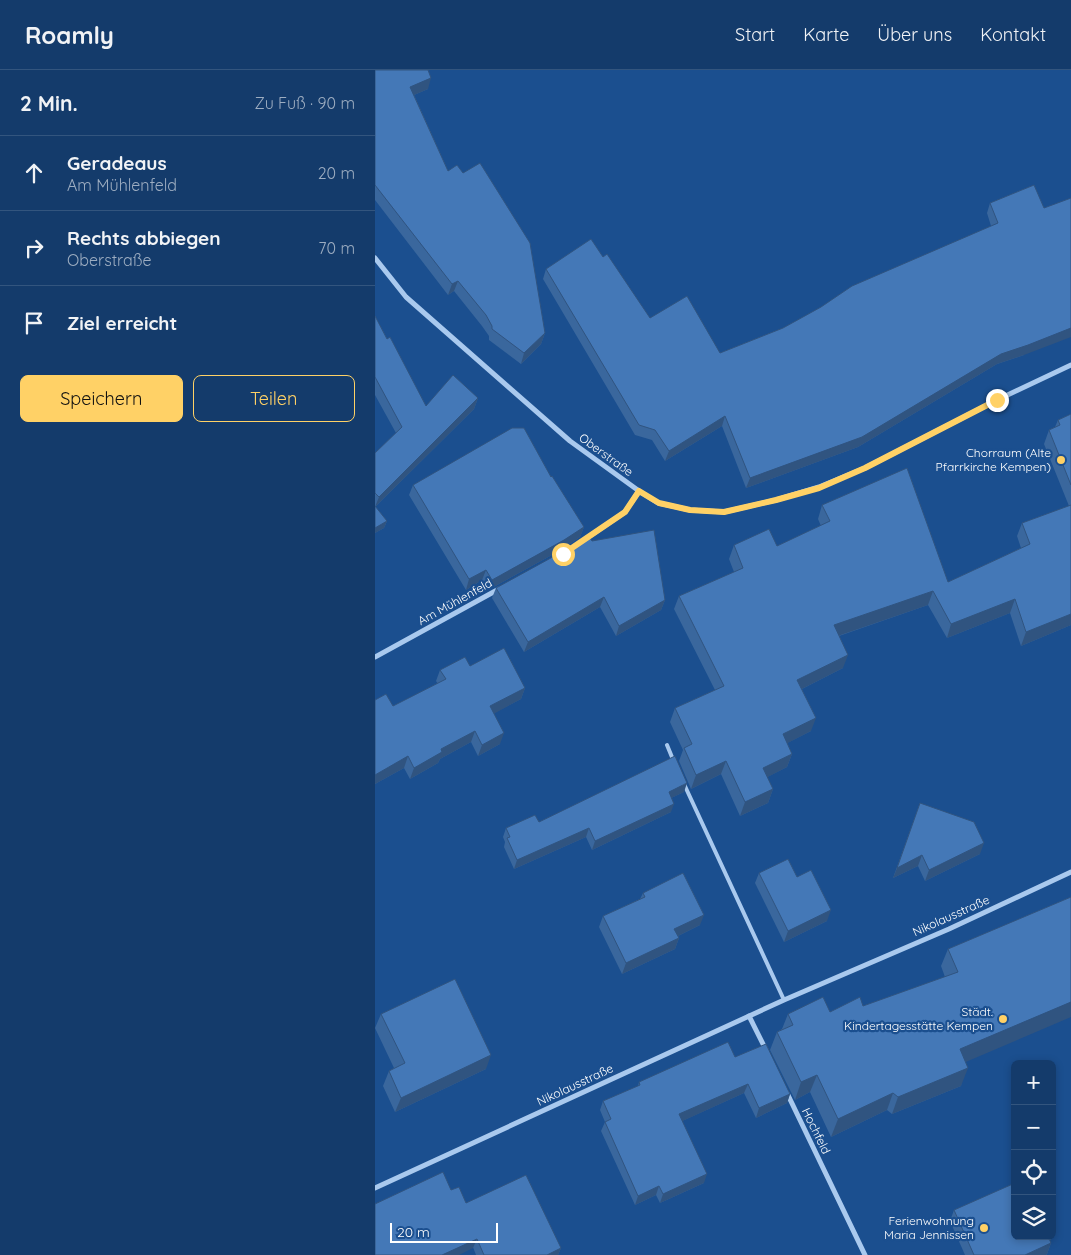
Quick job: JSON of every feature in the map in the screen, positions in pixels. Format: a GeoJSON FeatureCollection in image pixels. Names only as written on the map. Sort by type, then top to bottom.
{"type":"FeatureCollection","features":[{"type":"Feature","properties":{"kind":"street","name":"Oberstraße"},"geometry":{"type":"LineString","coordinates":[[375,258],[406,297],[570,441],[639,491],[659,503],[690,510],[724,512],[819,488],[865,468],[1013,392],[1071,365]]}},
{"type":"Feature","properties":{"kind":"street"},"geometry":{"type":"LineString","coordinates":[[578,544],[625,512],[639,491]]}},
{"type":"Feature","properties":{"kind":"street","name":"Am Mühlenfeld"},"geometry":{"type":"LineString","coordinates":[[375,657],[503,587]]}},
{"type":"Feature","properties":{"kind":"street","name":"Nikolausstraße"},"geometry":{"type":"LineString","coordinates":[[375,1188],[784,1000],[949,929],[1071,872]]}},
{"type":"Feature","properties":{"kind":"street"},"geometry":{"type":"LineString","coordinates":[[749,1016],[771,1060]]}},
{"type":"Feature","properties":{"kind":"street","name":"Hochfeld"},"geometry":{"type":"LineString","coordinates":[[784,1087],[865,1255]]}},
{"type":"Feature","properties":{"kind":"lane"},"geometry":{"type":"LineString","coordinates":[[667,746],[675,763]]}},
{"type":"Feature","properties":{"kind":"lane"},"geometry":{"type":"LineString","coordinates":[[683,781],[784,1000]]}},
{"type":"Feature","properties":{"kind":"building"},"geometry":{"type":"Polygon","coordinates":[[[375,70],[428,70],[431,78],[410,87],[448,171],[457,165],[463,173],[480,163],[530,243],[545,333],[524,353],[492,329],[486,315],[458,281],[452,284],[375,185],[375,70]]]}},
{"type":"Feature","properties":{"kind":"building"},"geometry":{"type":"Polygon","coordinates":[[[1034,185],[1044,208],[1071,198],[1071,328],[1001,354],[862,437],[750,478],[725,416],[669,451],[655,430],[639,425],[546,269],[591,239],[603,257],[607,254],[650,318],[687,296],[720,353],[783,328],[821,307],[852,286],[998,223],[990,203],[1034,185]]]}},
{"type":"Feature","properties":{"kind":"building"},"geometry":{"type":"Polygon","coordinates":[[[375,316],[387,339],[390,337],[426,406],[453,375],[478,398],[379,497],[375,493],[375,453],[402,427],[375,377],[375,316]]]}},
{"type":"Feature","properties":{"kind":"building"},"geometry":{"type":"Polygon","coordinates":[[[1071,414],[1071,485],[1049,430],[1060,425],[1058,420],[1071,414]]]}},
{"type":"Feature","properties":{"kind":"building"},"geometry":{"type":"Polygon","coordinates":[[[512,428],[524,428],[551,477],[584,527],[492,580],[486,570],[469,579],[413,485],[512,428]]]}},
{"type":"Feature","properties":{"kind":"building"},"geometry":{"type":"Polygon","coordinates":[[[907,468],[948,582],[1030,544],[1022,523],[1071,505],[1071,614],[1026,632],[1015,599],[951,624],[933,591],[834,625],[848,655],[797,680],[816,718],[783,734],[792,754],[763,768],[773,789],[745,802],[726,761],[696,775],[684,748],[692,744],[675,708],[724,686],[679,596],[743,568],[734,545],[769,529],[777,546],[830,521],[822,505],[907,468]]]}},
{"type":"Feature","properties":{"kind":"building"},"geometry":{"type":"Polygon","coordinates":[[[375,506],[387,521],[375,528],[375,506]]]}},
{"type":"Feature","properties":{"kind":"building"},"geometry":{"type":"Polygon","coordinates":[[[654,530],[665,600],[619,626],[604,597],[528,642],[496,588],[569,548],[588,535],[592,541],[654,530]]]}},
{"type":"Feature","properties":{"kind":"building"},"geometry":{"type":"Polygon","coordinates":[[[504,648],[525,688],[490,706],[504,733],[482,745],[475,731],[441,749],[442,752],[414,768],[408,756],[375,775],[375,700],[386,694],[393,706],[446,679],[440,670],[465,657],[470,666],[504,648]]]}},
{"type":"Feature","properties":{"kind":"building"},"geometry":{"type":"Polygon","coordinates":[[[675,756],[687,783],[669,792],[674,804],[595,841],[589,828],[517,860],[507,838],[510,837],[506,828],[535,815],[539,822],[675,756]]]}},
{"type":"Feature","properties":{"kind":"building"},"geometry":{"type":"Polygon","coordinates":[[[920,803],[974,822],[984,843],[929,870],[922,855],[897,868],[920,803]]]}},
{"type":"Feature","properties":{"kind":"building"},"geometry":{"type":"Polygon","coordinates":[[[788,859],[797,877],[811,870],[831,910],[788,931],[759,873],[788,859]]]}},
{"type":"Feature","properties":{"kind":"building"},"geometry":{"type":"Polygon","coordinates":[[[683,873],[704,915],[674,929],[679,938],[626,963],[603,916],[645,897],[643,893],[683,873]]]}},
{"type":"Feature","properties":{"kind":"building"},"geometry":{"type":"Polygon","coordinates":[[[1071,897],[1071,1002],[960,1049],[968,1068],[898,1097],[893,1093],[838,1119],[817,1075],[801,1082],[777,1032],[793,1025],[788,1014],[823,997],[830,1012],[860,997],[863,1006],[958,972],[948,949],[1071,897]]]}},
{"type":"Feature","properties":{"kind":"building"},"geometry":{"type":"Polygon","coordinates":[[[455,979],[491,1055],[401,1098],[389,1071],[405,1063],[381,1014],[455,979]]]}},
{"type":"Feature","properties":{"kind":"building"},"geometry":{"type":"Polygon","coordinates":[[[728,1042],[735,1057],[766,1044],[790,1094],[759,1108],[748,1084],[679,1114],[707,1174],[663,1194],[659,1186],[638,1196],[605,1122],[611,1119],[603,1101],[640,1085],[639,1082],[728,1042]]]}},
{"type":"Feature","properties":{"kind":"building"},"geometry":{"type":"Polygon","coordinates":[[[443,1172],[451,1190],[459,1187],[466,1203],[526,1175],[561,1248],[547,1255],[484,1255],[477,1239],[442,1255],[375,1255],[375,1204],[443,1172]]]}},
{"type":"Feature","properties":{"kind":"building","name":"Ferienwohnung Maria Jennissen"},"geometry":{"type":"Polygon","coordinates":[[[1011,1185],[1011,1240],[1050,1240],[1051,1243],[1025,1255],[974,1255],[954,1210],[1011,1185]]]}},
{"type":"Feature","properties":{"kind":"place","name":"Chorraum (Alte Pfarrkirche Kempen)"},"geometry":{"type":"Point","coordinates":[1061,460]}},
{"type":"Feature","properties":{"kind":"place","name":"Städt. Kindertagesstätte Kempen"},"geometry":{"type":"Point","coordinates":[1003,1019]}},
{"type":"Feature","properties":{"kind":"place","name":"Ferienwohnung Maria Jennissen"},"geometry":{"type":"Point","coordinates":[984,1228]}},
{"type":"Feature","properties":{"kind":"route"},"geometry":{"type":"LineString","coordinates":[[563,554],[625,512],[639,491],[659,503],[690,510],[724,512],[776,500],[819,488],[865,468],[997,400]]}}]}
